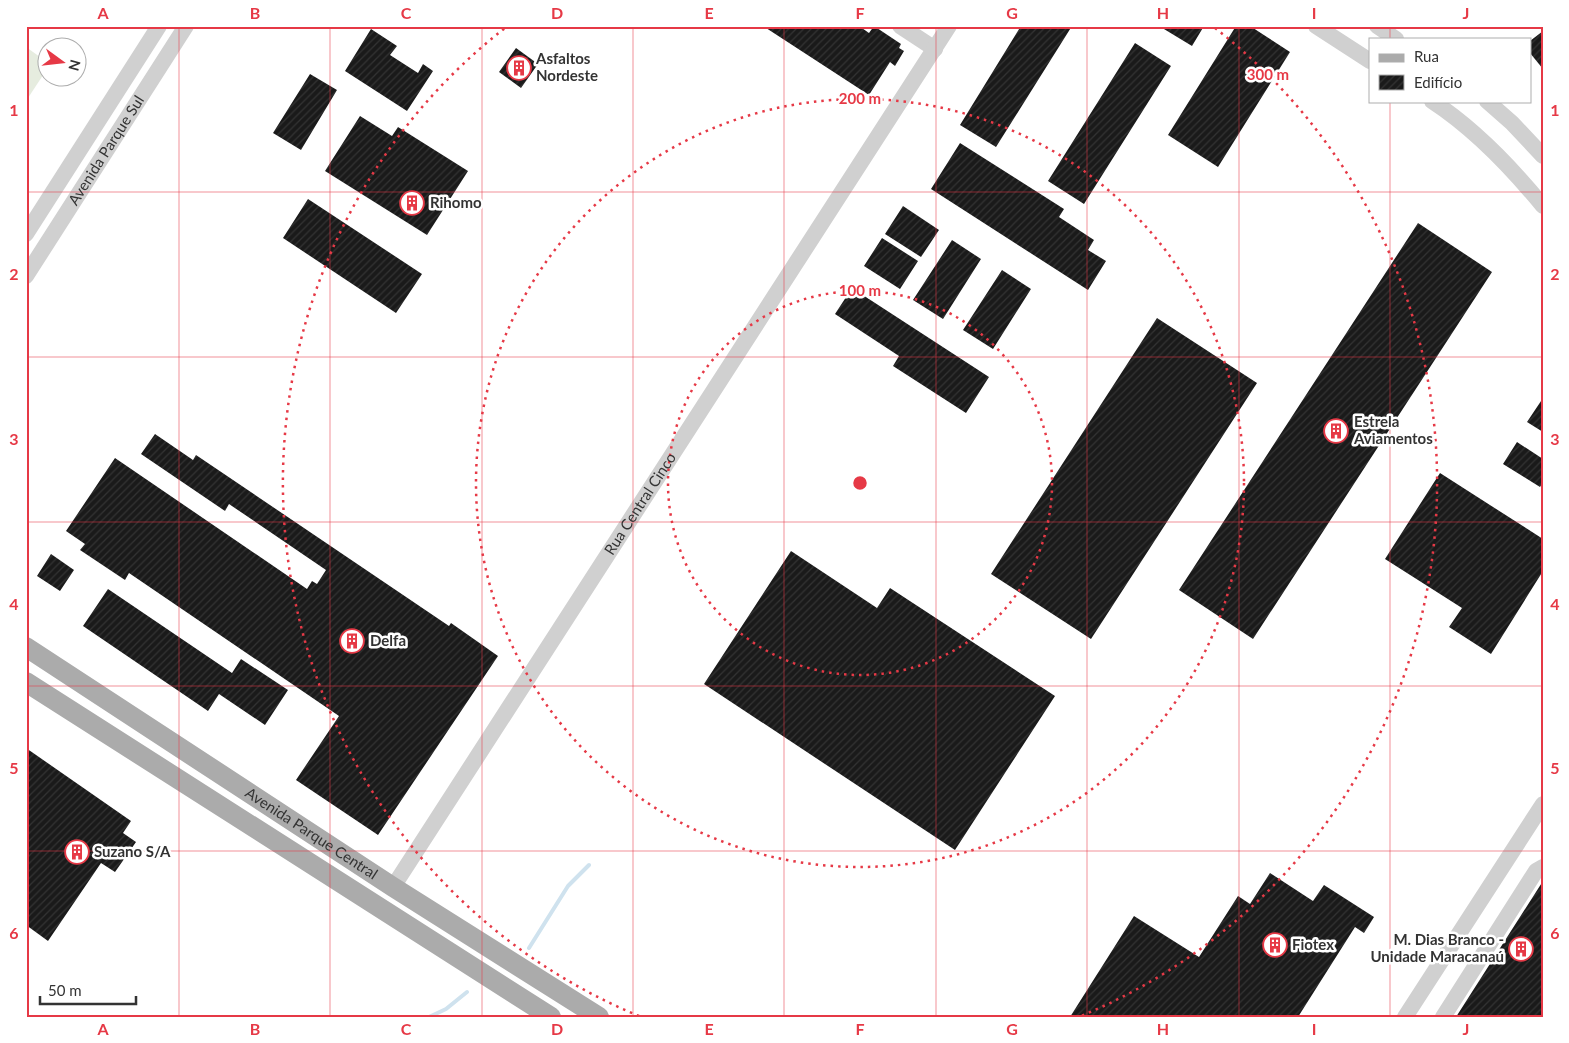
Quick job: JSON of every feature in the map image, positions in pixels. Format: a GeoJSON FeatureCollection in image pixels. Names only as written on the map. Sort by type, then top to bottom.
{"type":"FeatureCollection","features":[{"type":"Feature","properties":{"kind":"main road","name":"Avenida Parque Central"},"geometry":{"type":"LineString","coordinates":[[26,647],[393,887],[599,1017]]}},
{"type":"Feature","properties":{"kind":"main road","name":"Avenida Parque Central"},"geometry":{"type":"LineString","coordinates":[[26,682],[551,1017]]}},
{"type":"Feature","properties":{"kind":"street","name":"Avenida Parque Sul"},"geometry":{"type":"LineString","coordinates":[[26,234],[159,26]]}},
{"type":"Feature","properties":{"kind":"street","name":"Avenida Parque Sul"},"geometry":{"type":"LineString","coordinates":[[26,276],[186,26]]}},
{"type":"Feature","properties":{"kind":"street"},"geometry":{"type":"LineString","coordinates":[[900,26],[935,48]]}},
{"type":"Feature","properties":{"kind":"street","name":"Rua Central Cinco"},"geometry":{"type":"LineString","coordinates":[[393,887],[949,26]]}},
{"type":"Feature","properties":{"kind":"street"},"geometry":{"type":"LineString","coordinates":[[1316,26],[1369,60]]}},
{"type":"Feature","properties":{"kind":"street"},"geometry":{"type":"LineString","coordinates":[[1377,26],[1395,38]]}},
{"type":"Feature","properties":{"kind":"street"},"geometry":{"type":"LineString","coordinates":[[1433,102],[1467,127],[1487,145],[1543,206]]}},
{"type":"Feature","properties":{"kind":"street"},"geometry":{"type":"LineString","coordinates":[[1488,102],[1512,123],[1543,156]]}},
{"type":"Feature","properties":{"kind":"street"},"geometry":{"type":"LineString","coordinates":[[1405,1017],[1543,804]]}},
{"type":"Feature","properties":{"kind":"street"},"geometry":{"type":"LineString","coordinates":[[1443,1017],[1536,871],[1543,867]]}},
{"type":"Feature","properties":{"kind":"shaded area"},"geometry":{"type":"Polygon","coordinates":[[[26,47],[38,56],[38,83],[26,101],[26,47]]]}},
{"type":"Feature","properties":{"kind":"building"},"geometry":{"type":"Polygon","coordinates":[[[763,26],[859,26],[869,33],[874,26],[901,44],[899,48],[904,51],[895,66],[890,62],[869,95],[763,26]]]}},
{"type":"Feature","properties":{"kind":"building"},"geometry":{"type":"Polygon","coordinates":[[[1021,26],[1072,26],[996,147],[960,125],[1021,26]]]}},
{"type":"Feature","properties":{"kind":"building"},"geometry":{"type":"Polygon","coordinates":[[[1159,26],[1204,26],[1192,46],[1159,26]]]}},
{"type":"Feature","properties":{"kind":"building"},"geometry":{"type":"Polygon","coordinates":[[[1236,26],[1250,26],[1290,52],[1218,167],[1168,135],[1236,26]]]}},
{"type":"Feature","properties":{"kind":"building"},"geometry":{"type":"Polygon","coordinates":[[[371,29],[397,46],[390,55],[418,73],[423,64],[433,71],[407,111],[345,71],[371,29]]]}},
{"type":"Feature","properties":{"kind":"building"},"geometry":{"type":"Polygon","coordinates":[[[1543,31],[1543,69],[1532,55],[1532,39],[1543,31]]]}},
{"type":"Feature","properties":{"kind":"building"},"geometry":{"type":"Polygon","coordinates":[[[1135,43],[1171,66],[1084,204],[1048,181],[1135,43]]]}},
{"type":"Feature","properties":{"kind":"building","name":"Asfaltos Nordeste"},"geometry":{"type":"Polygon","coordinates":[[[516,48],[538,64],[521,88],[499,72],[516,48]]]}},
{"type":"Feature","properties":{"kind":"building"},"geometry":{"type":"Polygon","coordinates":[[[310,74],[337,90],[301,150],[273,133],[310,74]]]}},
{"type":"Feature","properties":{"kind":"building","name":"Rihomo"},"geometry":{"type":"Polygon","coordinates":[[[360,116],[392,136],[398,127],[468,171],[427,235],[325,171],[360,116]]]}},
{"type":"Feature","properties":{"kind":"building"},"geometry":{"type":"Polygon","coordinates":[[[960,143],[1064,209],[1059,217],[1094,240],[1088,250],[1106,261],[1088,290],[931,189],[960,143]]]}},
{"type":"Feature","properties":{"kind":"building"},"geometry":{"type":"Polygon","coordinates":[[[308,199],[422,274],[396,313],[283,238],[308,199]]]}},
{"type":"Feature","properties":{"kind":"building"},"geometry":{"type":"Polygon","coordinates":[[[903,206],[939,230],[921,257],[885,234],[903,206]]]}},
{"type":"Feature","properties":{"kind":"building","name":"Estrela Aviamentos"},"geometry":{"type":"Polygon","coordinates":[[[1418,223],[1492,272],[1253,639],[1179,590],[1418,223]]]}},
{"type":"Feature","properties":{"kind":"building"},"geometry":{"type":"Polygon","coordinates":[[[882,238],[918,261],[900,289],[864,266],[882,238]]]}},
{"type":"Feature","properties":{"kind":"building"},"geometry":{"type":"Polygon","coordinates":[[[952,240],[981,259],[943,319],[913,300],[952,240]]]}},
{"type":"Feature","properties":{"kind":"building"},"geometry":{"type":"Polygon","coordinates":[[[1002,270],[1031,289],[993,349],[963,330],[1002,270]]]}},
{"type":"Feature","properties":{"kind":"building"},"geometry":{"type":"Polygon","coordinates":[[[852,288],[989,377],[966,413],[893,366],[899,356],[835,314],[852,288]]]}},
{"type":"Feature","properties":{"kind":"building"},"geometry":{"type":"Polygon","coordinates":[[[1157,318],[1257,383],[1091,639],[991,574],[1157,318]]]}},
{"type":"Feature","properties":{"kind":"building"},"geometry":{"type":"Polygon","coordinates":[[[1543,398],[1543,432],[1527,422],[1543,398]]]}},
{"type":"Feature","properties":{"kind":"building","name":"Delfa"},"geometry":{"type":"Polygon","coordinates":[[[155,434],[193,460],[196,455],[449,626],[451,623],[498,656],[378,835],[296,780],[339,716],[129,573],[125,580],[80,550],[85,544],[66,531],[115,458],[307,589],[312,581],[317,584],[326,570],[229,504],[225,511],[141,454],[155,434]]]}},
{"type":"Feature","properties":{"kind":"building"},"geometry":{"type":"Polygon","coordinates":[[[1517,442],[1543,459],[1543,482],[1540,487],[1503,464],[1517,442]]]}},
{"type":"Feature","properties":{"kind":"building"},"geometry":{"type":"Polygon","coordinates":[[[1440,473],[1543,539],[1543,571],[1491,654],[1449,627],[1462,608],[1385,559],[1440,473]]]}},
{"type":"Feature","properties":{"kind":"building"},"geometry":{"type":"Polygon","coordinates":[[[791,551],[877,608],[890,588],[1055,696],[955,850],[704,684],[791,551]]]}},
{"type":"Feature","properties":{"kind":"building"},"geometry":{"type":"Polygon","coordinates":[[[51,554],[74,570],[60,591],[37,576],[51,554]]]}},
{"type":"Feature","properties":{"kind":"building"},"geometry":{"type":"Polygon","coordinates":[[[108,589],[232,673],[241,659],[288,690],[265,725],[219,694],[208,711],[83,626],[108,589]]]}},
{"type":"Feature","properties":{"kind":"building","name":"Suzano S/A"},"geometry":{"type":"Polygon","coordinates":[[[26,748],[131,821],[123,833],[136,842],[115,872],[101,863],[48,941],[26,925],[26,748]]]}},
{"type":"Feature","properties":{"kind":"building","name":"Fiotex"},"geometry":{"type":"Polygon","coordinates":[[[1270,873],[1313,901],[1324,885],[1374,917],[1364,933],[1355,927],[1298,1017],[1070,1017],[1134,916],[1199,957],[1238,896],[1250,904],[1270,873]]]}},
{"type":"Feature","properties":{"kind":"building","name":"M. Dias Branco - Unidade Maracanaú"},"geometry":{"type":"Polygon","coordinates":[[[1543,881],[1543,1017],[1456,1017],[1543,881]]]}},
{"type":"Feature","properties":{"kind":"waterway"},"geometry":{"type":"LineString","coordinates":[[529,948],[568,886],[589,865]]}},
{"type":"Feature","properties":{"kind":"waterway"},"geometry":{"type":"LineString","coordinates":[[429,1017],[446,1009],[467,992]]}},
{"type":"Feature","properties":{"kind":"place","name":"Asfaltos Nordeste"},"geometry":{"type":"Point","coordinates":[519,68]}},
{"type":"Feature","properties":{"kind":"place","name":"Rihomo"},"geometry":{"type":"Point","coordinates":[412,203]}},
{"type":"Feature","properties":{"kind":"place","name":"Estrela Aviamentos"},"geometry":{"type":"Point","coordinates":[1336,431]}},
{"type":"Feature","properties":{"kind":"place","name":"Delfa"},"geometry":{"type":"Point","coordinates":[352,641]}},
{"type":"Feature","properties":{"kind":"place","name":"Suzano S/A"},"geometry":{"type":"Point","coordinates":[77,852]}},
{"type":"Feature","properties":{"kind":"place","name":"Fiotex"},"geometry":{"type":"Point","coordinates":[1275,945]}},
{"type":"Feature","properties":{"kind":"place","name":"M. Dias Branco - Unidade Maracanaú"},"geometry":{"type":"Point","coordinates":[1521,949]}}]}
